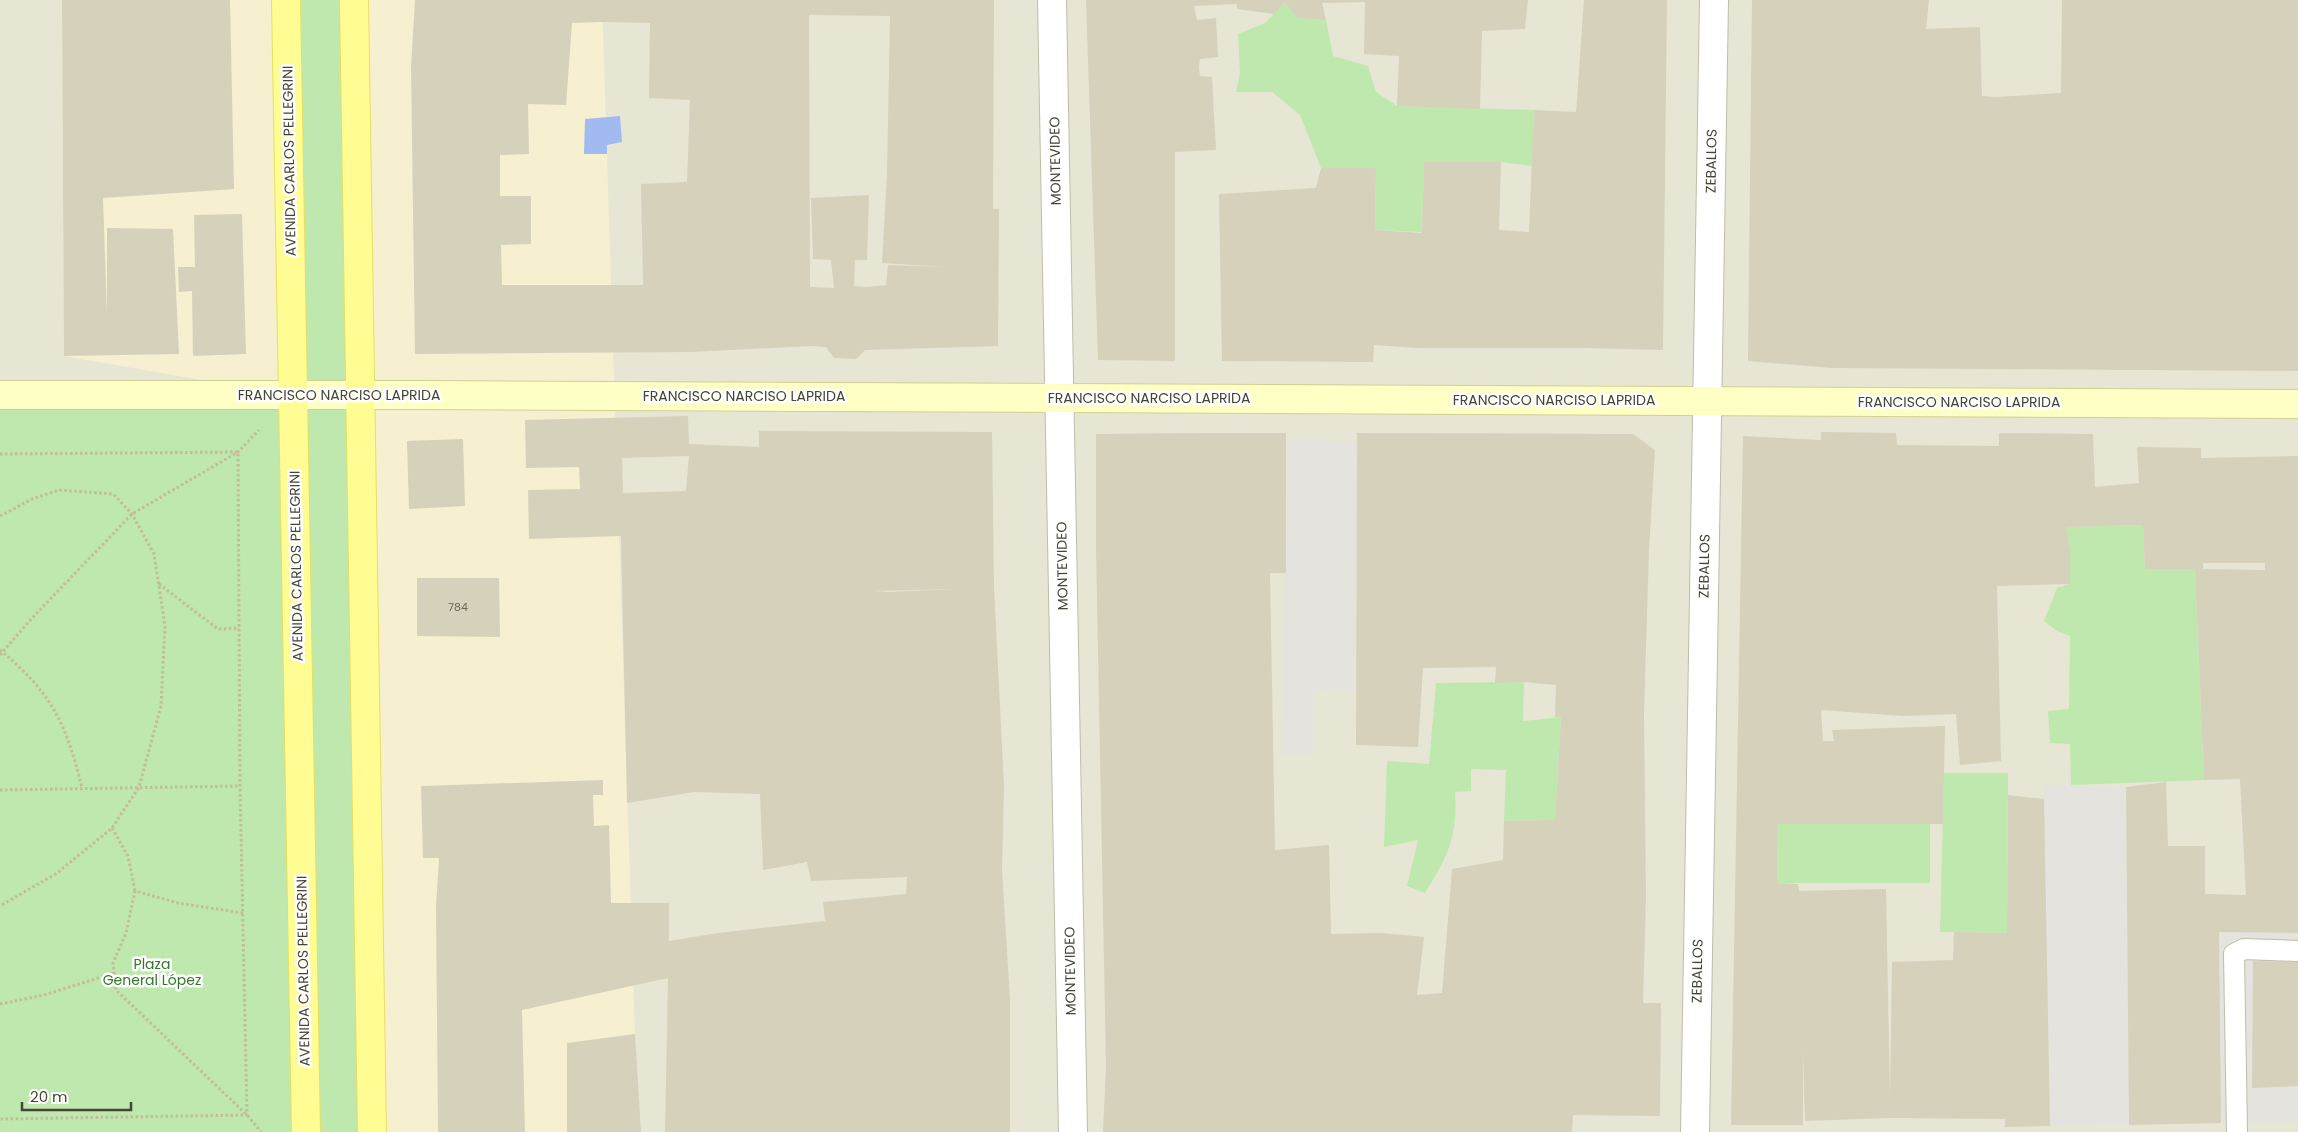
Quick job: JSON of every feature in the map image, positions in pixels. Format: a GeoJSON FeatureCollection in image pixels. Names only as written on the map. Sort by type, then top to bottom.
{"type":"FeatureCollection","features":[{"type":"Feature","properties":{"kind":"main road","name":"AVENIDA CARLOS PELLEGRINI"},"geometry":{"type":"LineString","coordinates":[[286,0],[306,1132]]}},
{"type":"Feature","properties":{"kind":"main road"},"geometry":{"type":"LineString","coordinates":[[354,0],[372,1132]]}},
{"type":"Feature","properties":{"kind":"main road","name":"FRANCISCO NARCISO LAPRIDA"},"geometry":{"type":"LineString","coordinates":[[0,395],[2298,404]]}},
{"type":"Feature","properties":{"kind":"street","name":"MONTEVIDEO"},"geometry":{"type":"LineString","coordinates":[[1052,0],[1073,1132]]}},
{"type":"Feature","properties":{"kind":"street","name":"ZEBALLOS"},"geometry":{"type":"LineString","coordinates":[[1694,1132],[1714,0]]}},
{"type":"Feature","properties":{"kind":"lane"},"geometry":{"type":"LineString","coordinates":[[2237,1132],[2234,954],[2244,949],[2298,951]]}},
{"type":"Feature","properties":{"kind":"path"},"geometry":{"type":"LineString","coordinates":[[82,788],[62,720],[37,683],[1,652],[132,514],[238,452],[294,396]]}},
{"type":"Feature","properties":{"kind":"path"},"geometry":{"type":"LineString","coordinates":[[0,454],[238,452]]}},
{"type":"Feature","properties":{"kind":"path"},"geometry":{"type":"LineString","coordinates":[[238,452],[240,786],[247,1115]]}},
{"type":"Feature","properties":{"kind":"path"},"geometry":{"type":"LineString","coordinates":[[0,516],[32,499],[58,490],[113,494],[132,514],[154,554],[165,626],[161,706],[139,787],[112,828],[57,873],[0,906]]}},
{"type":"Feature","properties":{"kind":"path"},"geometry":{"type":"LineString","coordinates":[[159,584],[218,629],[239,628]]}},
{"type":"Feature","properties":{"kind":"path"},"geometry":{"type":"LineString","coordinates":[[0,790],[240,786]]}},
{"type":"Feature","properties":{"kind":"path"},"geometry":{"type":"LineString","coordinates":[[112,828],[128,856],[135,891],[126,934],[113,963],[116,990],[247,1115],[261,1132]]}},
{"type":"Feature","properties":{"kind":"path"},"geometry":{"type":"LineString","coordinates":[[135,891],[178,903],[242,913]]}},
{"type":"Feature","properties":{"kind":"path"},"geometry":{"type":"LineString","coordinates":[[0,1004],[44,995],[114,973]]}},
{"type":"Feature","properties":{"kind":"path"},"geometry":{"type":"LineString","coordinates":[[0,1120],[247,1115]]}},
{"type":"Feature","properties":{"kind":"shaded area"},"geometry":{"type":"Polygon","coordinates":[[[0,0],[2298,0],[2298,1132],[0,1132],[0,0]]]}},
{"type":"Feature","properties":{"kind":"shaded area"},"geometry":{"type":"Polygon","coordinates":[[[62,0],[602,0],[638,1132],[202,1132],[293,396],[64,356],[62,0]]]}},
{"type":"Feature","properties":{"kind":"shaded area"},"geometry":{"type":"Polygon","coordinates":[[[1289,439],[1357,442],[1356,689],[1313,690],[1313,755],[1281,756],[1289,439]]]}},
{"type":"Feature","properties":{"kind":"shaded area"},"geometry":{"type":"Polygon","coordinates":[[[2043,785],[2126,787],[2129,1125],[2050,1126],[2043,785]]]}},
{"type":"Feature","properties":{"kind":"shaded area"},"geometry":{"type":"Polygon","coordinates":[[[2183,894],[2298,896],[2298,1122],[2180,1124],[2183,894]]]}},
{"type":"Feature","properties":{"kind":"green space","name":"Plaza General López"},"geometry":{"type":"Polygon","coordinates":[[[286,0],[354,0],[372,1132],[0,1132],[0,395],[293,395],[286,0]]]}},
{"type":"Feature","properties":{"kind":"green space"},"geometry":{"type":"Polygon","coordinates":[[[1285,3],[1297,18],[1326,20],[1333,56],[1368,66],[1376,92],[1397,106],[1534,110],[1532,166],[1501,162],[1424,162],[1422,232],[1375,230],[1376,168],[1321,168],[1300,115],[1272,92],[1236,92],[1240,72],[1238,34],[1265,23],[1285,3]]]}},
{"type":"Feature","properties":{"kind":"green space"},"geometry":{"type":"Polygon","coordinates":[[[2143,525],[2145,569],[2195,569],[2204,780],[2071,785],[2070,744],[2050,743],[2048,711],[2069,709],[2070,636],[2057,631],[2044,621],[2057,588],[2070,584],[2070,548],[2066,527],[2143,525]]]}},
{"type":"Feature","properties":{"kind":"green space"},"geometry":{"type":"Polygon","coordinates":[[[1524,682],[1523,721],[1561,717],[1555,820],[1504,821],[1506,770],[1471,769],[1471,791],[1455,792],[1456,808],[1453,834],[1440,868],[1425,893],[1407,886],[1418,840],[1384,847],[1387,761],[1429,764],[1436,683],[1524,682]]]}},
{"type":"Feature","properties":{"kind":"green space"},"geometry":{"type":"Polygon","coordinates":[[[1944,773],[2008,773],[2007,933],[1940,932],[1944,773]]]}},
{"type":"Feature","properties":{"kind":"green space"},"geometry":{"type":"Polygon","coordinates":[[[1778,824],[1930,824],[1930,883],[1777,883],[1778,824]]]}},
{"type":"Feature","properties":{"kind":"water"},"geometry":{"type":"Polygon","coordinates":[[[620,116],[622,142],[607,145],[607,154],[584,154],[585,119],[620,116]]]}},
{"type":"Feature","properties":{"kind":"building"},"geometry":{"type":"Polygon","coordinates":[[[62,0],[230,0],[234,189],[103,198],[107,315],[107,228],[173,229],[179,354],[64,356],[62,0]]]}},
{"type":"Feature","properties":{"kind":"building"},"geometry":{"type":"Polygon","coordinates":[[[415,0],[994,0],[993,209],[999,209],[998,346],[865,350],[856,359],[834,358],[826,347],[811,346],[691,352],[415,354],[411,66],[415,0]],[[809,15],[810,287],[834,288],[831,260],[813,259],[811,198],[869,195],[867,260],[855,260],[854,286],[886,285],[888,265],[946,267],[882,263],[887,174],[890,16],[809,15]],[[572,23],[566,105],[528,104],[529,154],[500,155],[500,196],[531,196],[531,244],[501,245],[502,285],[643,285],[641,184],[687,182],[690,100],[649,98],[650,23],[572,23]]]}},
{"type":"Feature","properties":{"kind":"building"},"geometry":{"type":"Polygon","coordinates":[[[1086,0],[1528,0],[1525,29],[1482,31],[1480,109],[1397,106],[1399,56],[1364,54],[1365,2],[1322,3],[1326,20],[1297,18],[1285,3],[1274,14],[1237,9],[1237,4],[1194,6],[1197,20],[1216,18],[1218,57],[1200,59],[1199,67],[1200,76],[1212,77],[1216,150],[1175,152],[1175,361],[1098,360],[1086,0]]]}},
{"type":"Feature","properties":{"kind":"building"},"geometry":{"type":"Polygon","coordinates":[[[1584,0],[1667,0],[1663,350],[1418,348],[1374,345],[1373,362],[1222,361],[1219,194],[1316,188],[1321,168],[1376,168],[1375,230],[1422,233],[1424,162],[1501,162],[1499,230],[1529,232],[1534,110],[1576,112],[1584,0]]]}},
{"type":"Feature","properties":{"kind":"building"},"geometry":{"type":"Polygon","coordinates":[[[1752,0],[1929,0],[1926,29],[1980,27],[1982,96],[1996,97],[2061,93],[2062,0],[2298,0],[2298,371],[1832,368],[1748,361],[1752,0]]]}},
{"type":"Feature","properties":{"kind":"building"},"geometry":{"type":"Polygon","coordinates":[[[242,214],[246,354],[193,356],[192,291],[179,292],[178,267],[195,267],[194,215],[242,214]]]}},
{"type":"Feature","properties":{"kind":"building"},"geometry":{"type":"Polygon","coordinates":[[[688,416],[689,444],[759,447],[759,431],[992,432],[994,587],[1004,786],[1002,870],[1010,1000],[1010,1132],[665,1132],[668,978],[522,1010],[525,1132],[438,1132],[436,907],[439,858],[423,858],[421,786],[603,780],[603,795],[593,795],[594,826],[609,825],[611,903],[669,903],[669,941],[718,933],[825,921],[823,902],[906,894],[907,877],[811,881],[807,862],[763,870],[760,794],[694,792],[627,803],[621,536],[529,539],[528,490],[580,489],[579,467],[526,468],[525,420],[688,416]],[[689,456],[622,458],[623,493],[686,491],[689,456]],[[955,589],[875,591],[888,592],[955,589]]]}},
{"type":"Feature","properties":{"kind":"building"},"geometry":{"type":"Polygon","coordinates":[[[1821,432],[1896,433],[1897,445],[1999,446],[1999,433],[2093,434],[2095,487],[2139,483],[2137,447],[2201,448],[2201,458],[2298,456],[2298,933],[2219,932],[2221,1123],[2129,1125],[2126,787],[2166,782],[2168,846],[2205,846],[2205,894],[2246,895],[2240,779],[2204,780],[2195,569],[2145,569],[2143,525],[2066,527],[2070,548],[2070,584],[1997,586],[2001,761],[1960,765],[1956,714],[1903,716],[1821,710],[1823,741],[1834,741],[1832,730],[1945,726],[1943,824],[1778,824],[1777,883],[1798,884],[1799,891],[1886,889],[1890,1097],[1892,962],[1953,960],[1954,932],[2007,933],[2008,795],[2044,799],[2050,1126],[2005,1127],[2005,1119],[1890,1118],[1805,1121],[1803,1051],[1803,1125],[1731,1125],[1743,436],[1821,440],[1821,432]],[[2203,563],[2203,569],[2265,570],[2265,563],[2203,563]]]}},
{"type":"Feature","properties":{"kind":"building"},"geometry":{"type":"Polygon","coordinates":[[[1286,433],[1286,573],[1270,573],[1275,850],[1329,845],[1331,934],[1381,933],[1424,937],[1417,995],[1442,993],[1452,869],[1503,860],[1504,821],[1555,820],[1561,717],[1555,717],[1556,685],[1524,682],[1495,683],[1496,667],[1423,668],[1418,747],[1356,745],[1357,433],[1633,434],[1655,450],[1649,550],[1644,714],[1646,897],[1643,1003],[1661,1003],[1660,1116],[1573,1115],[1572,1132],[1103,1132],[1106,1066],[1096,548],[1096,434],[1286,433]]]}},
{"type":"Feature","properties":{"kind":"building"},"geometry":{"type":"Polygon","coordinates":[[[463,439],[465,506],[409,509],[407,441],[463,439]]]}},
{"type":"Feature","properties":{"kind":"building"},"geometry":{"type":"Polygon","coordinates":[[[417,578],[499,578],[500,637],[417,636],[417,578]]]}},
{"type":"Feature","properties":{"kind":"building"},"geometry":{"type":"Polygon","coordinates":[[[2253,961],[2298,962],[2298,1086],[2252,1088],[2253,961]]]}},
{"type":"Feature","properties":{"kind":"building"},"geometry":{"type":"Polygon","coordinates":[[[635,1034],[641,1132],[567,1132],[567,1043],[635,1034]]]}}]}
